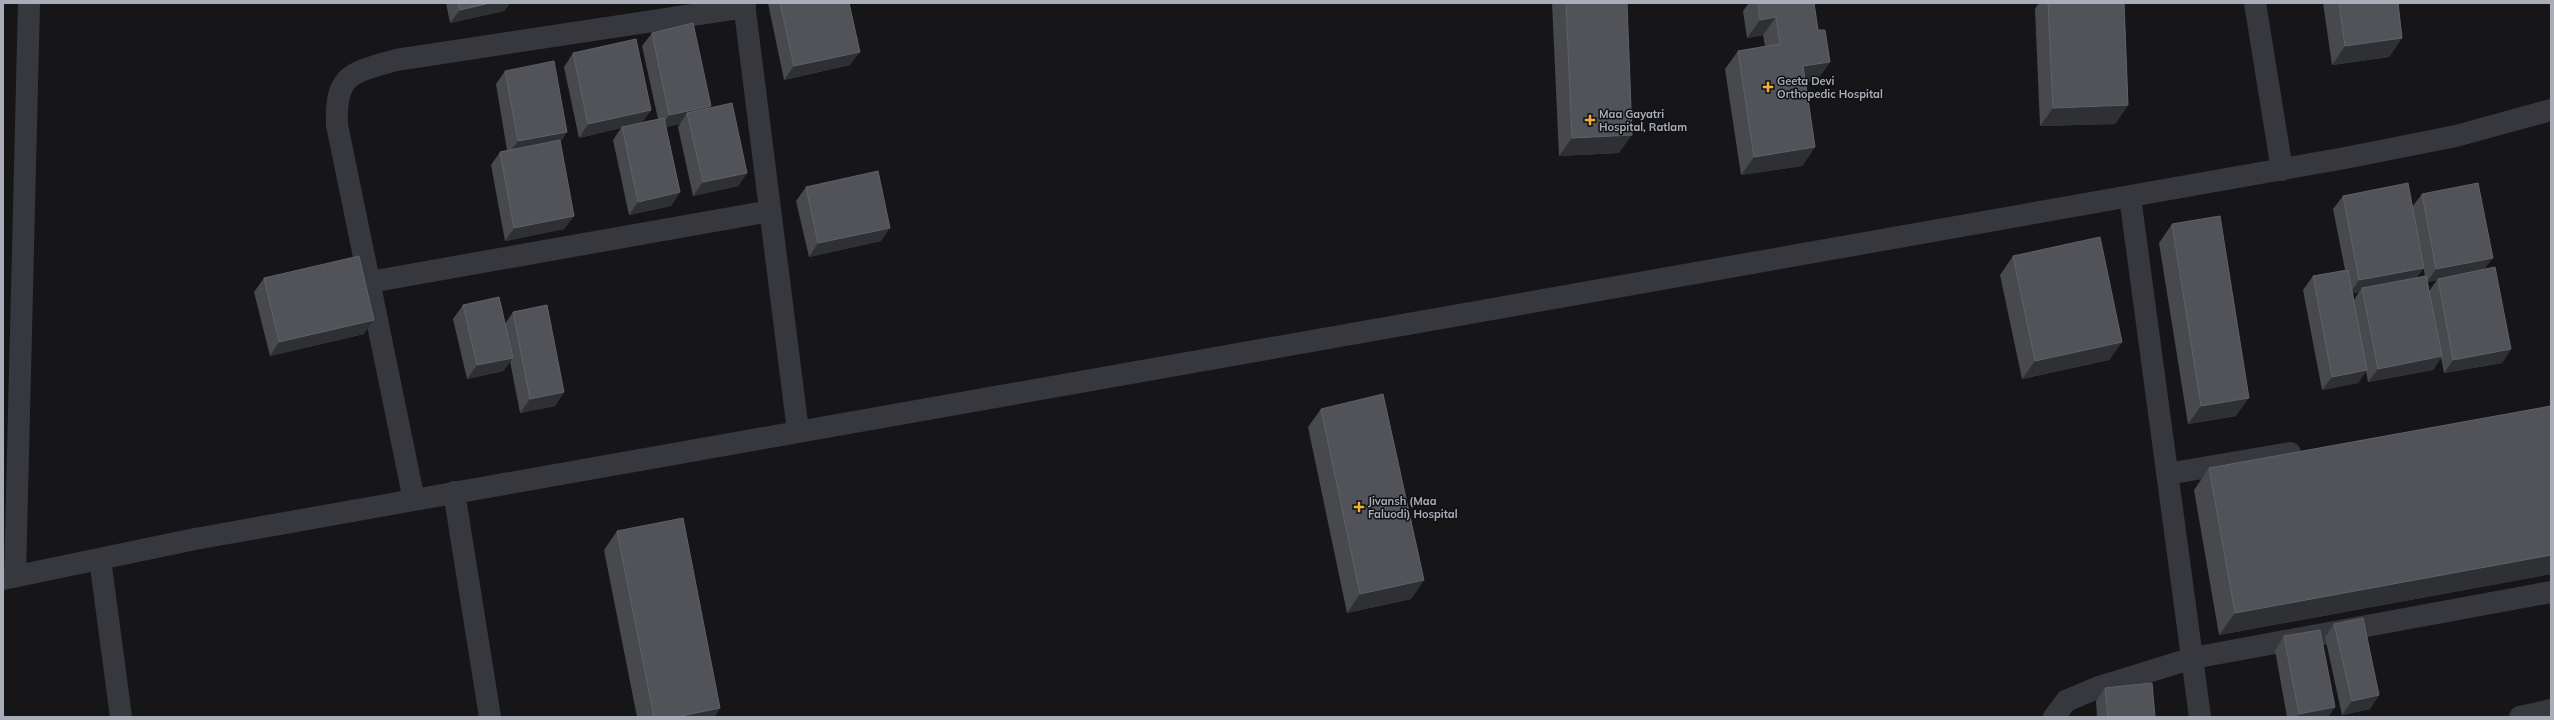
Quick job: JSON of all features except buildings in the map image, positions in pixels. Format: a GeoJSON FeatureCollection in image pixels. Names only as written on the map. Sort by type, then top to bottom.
{"type":"FeatureCollection","features":[{"type":"Feature","properties":{"kind":"street"},"geometry":{"type":"LineString","coordinates":[[29,3],[9,578],[195,539],[454,492],[2282,170],[2456,136],[2551,110]]}},
{"type":"Feature","properties":{"kind":"street"},"geometry":{"type":"LineString","coordinates":[[2254,3],[2282,170]]}},
{"type":"Feature","properties":{"kind":"street"},"geometry":{"type":"LineString","coordinates":[[414,500],[337,125],[336,102],[341,86],[357,71],[396,60],[744,5],[798,431]]}},
{"type":"Feature","properties":{"kind":"street"},"geometry":{"type":"LineString","coordinates":[[2130,197],[2200,717]]}},
{"type":"Feature","properties":{"kind":"street"},"geometry":{"type":"LineString","coordinates":[[370,282],[770,211]]}},
{"type":"Feature","properties":{"kind":"street"},"geometry":{"type":"LineString","coordinates":[[2167,474],[2308,451]]}},
{"type":"Feature","properties":{"kind":"street"},"geometry":{"type":"LineString","coordinates":[[454,492],[490,717]]}},
{"type":"Feature","properties":{"kind":"street"},"geometry":{"type":"LineString","coordinates":[[100,559],[121,717]]}},
{"type":"Feature","properties":{"kind":"street"},"geometry":{"type":"LineString","coordinates":[[2054,717],[2066,701],[2072,698],[2099,687],[2193,658],[2551,592]]}},
{"type":"Feature","properties":{"kind":"street"},"geometry":{"type":"LineString","coordinates":[[2520,717],[2551,710]]}},
{"type":"Feature","properties":{"kind":"place","name":"Geeta Devi Orthopedic Hospital"},"geometry":{"type":"Point","coordinates":[1768,87]}},
{"type":"Feature","properties":{"kind":"place","name":"Maa Gayatri Hospital, Ratlam"},"geometry":{"type":"Point","coordinates":[1590,120]}},
{"type":"Feature","properties":{"kind":"place","name":"Jivansh (Maa Faluodi) Hospital"},"geometry":{"type":"Point","coordinates":[1359,507]}}]}
